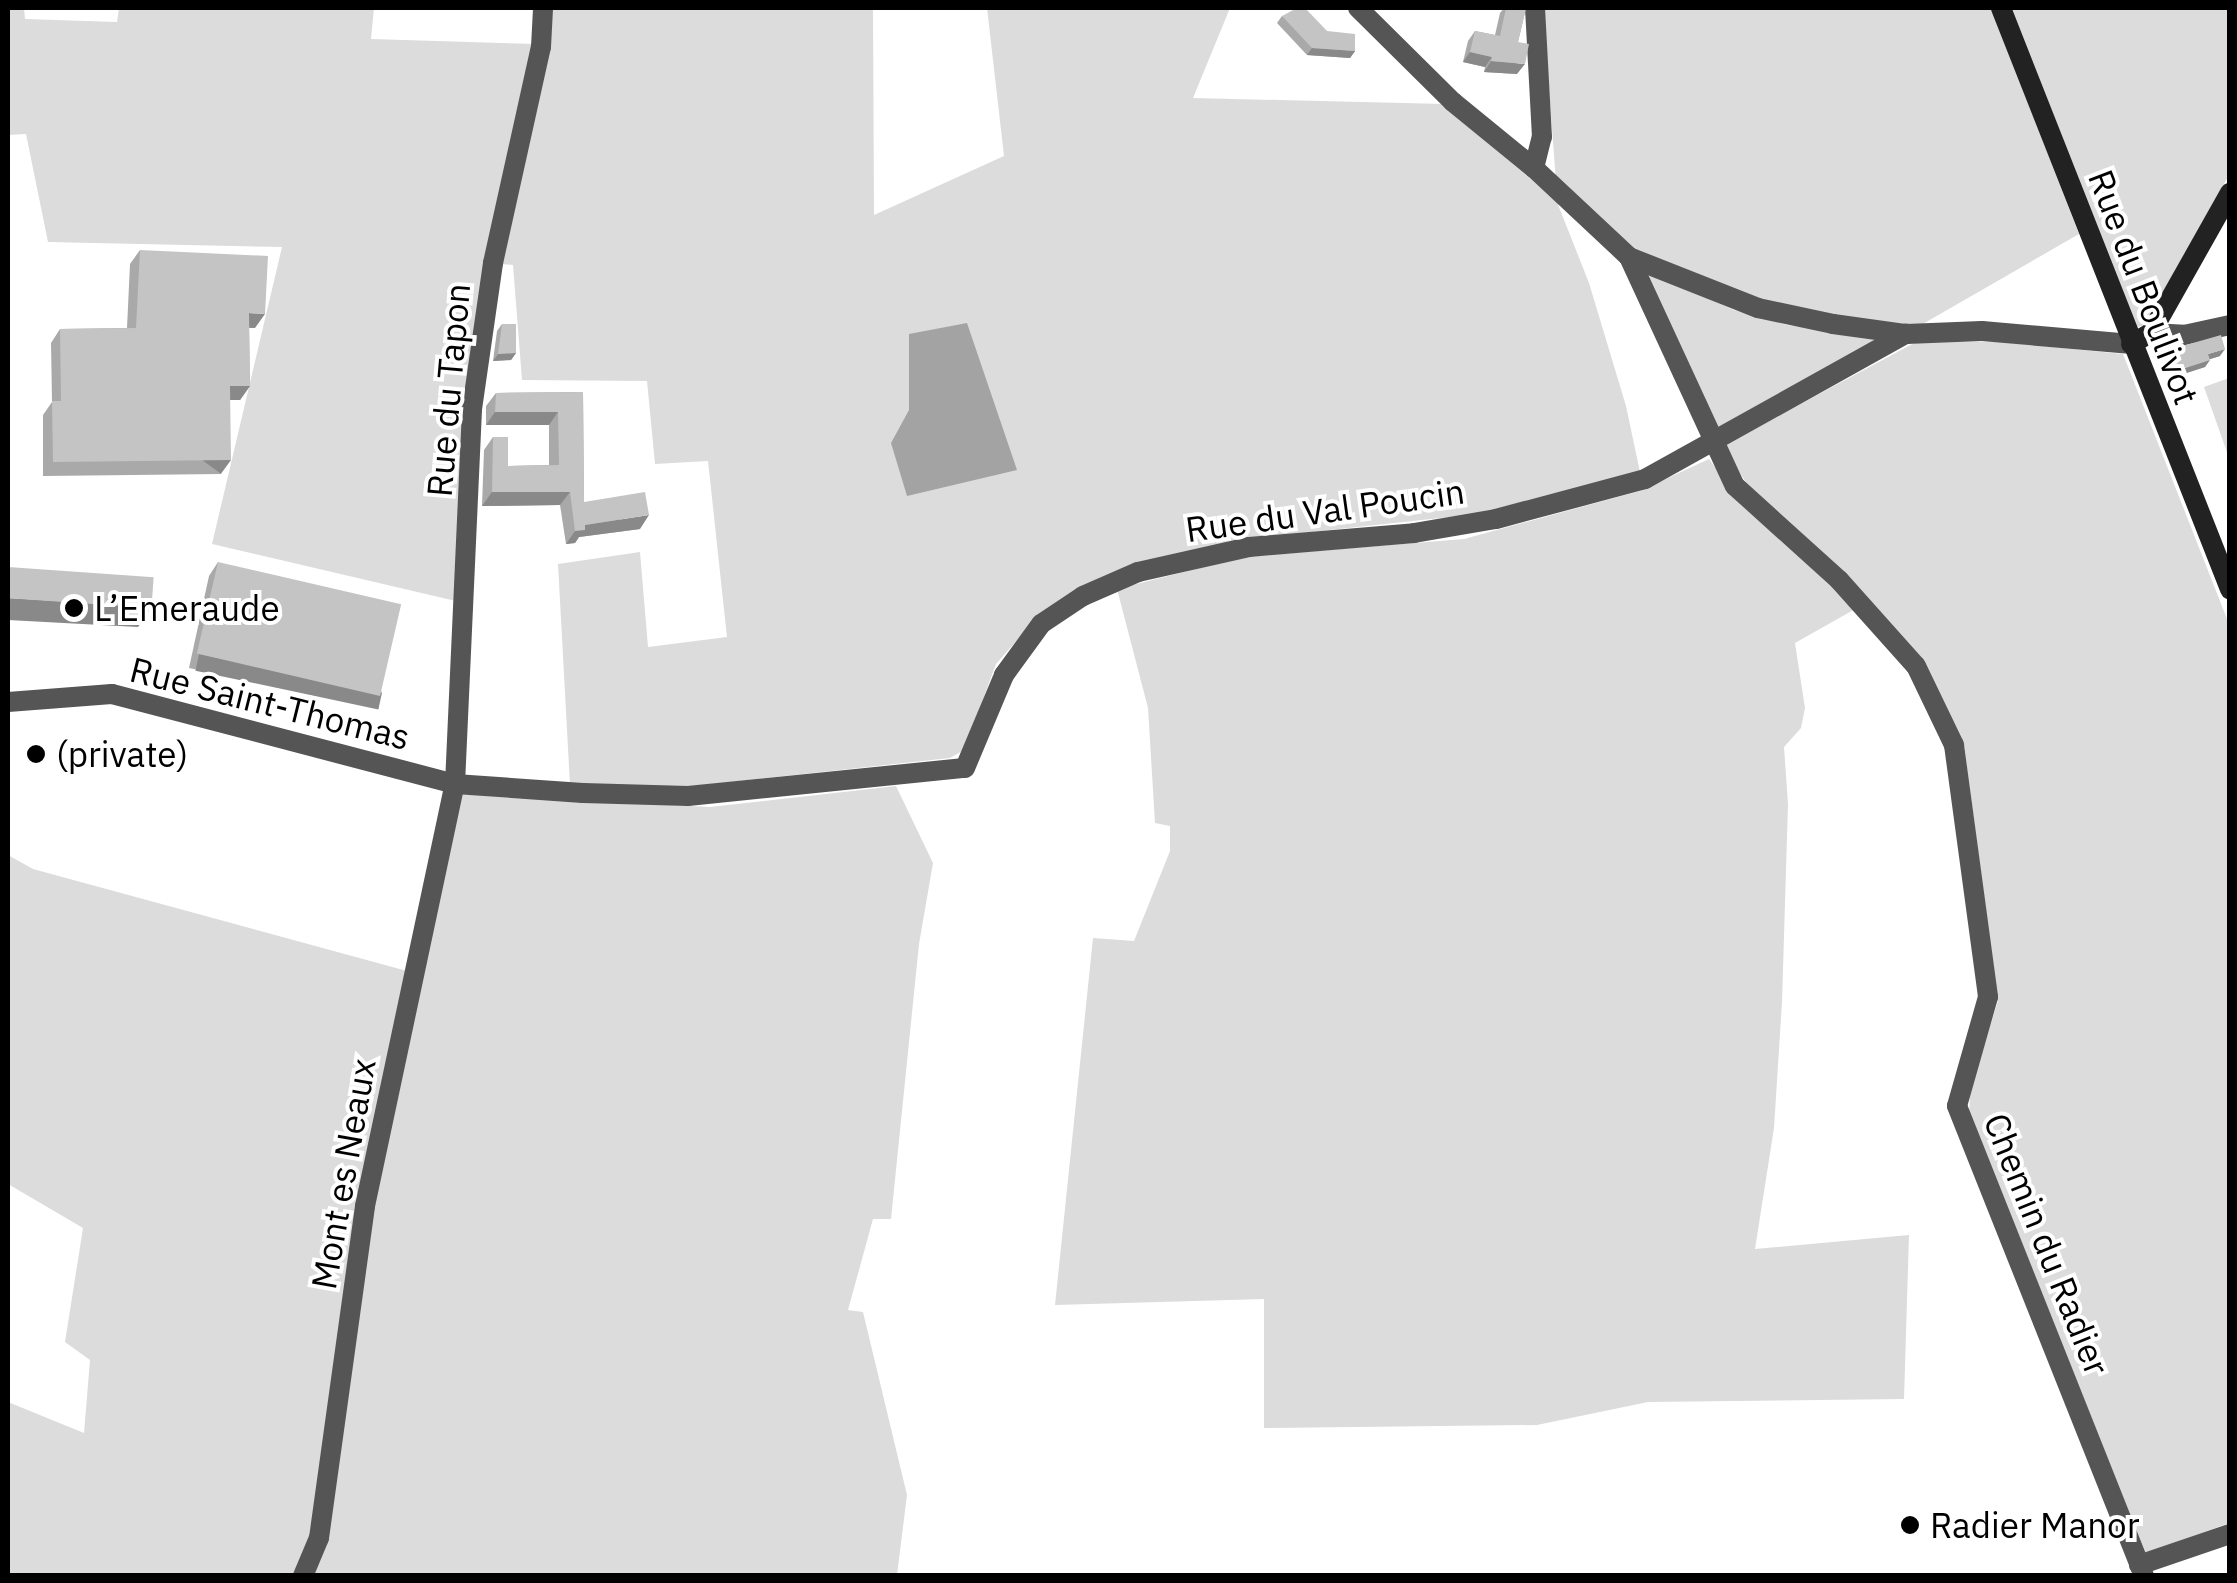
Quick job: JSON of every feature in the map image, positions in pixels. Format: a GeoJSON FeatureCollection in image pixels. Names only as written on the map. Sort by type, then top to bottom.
{"type":"FeatureCollection","features":[{"type":"Feature","properties":{"kind":"main road","name":"Rue du Boulivot"},"geometry":{"type":"LineString","coordinates":[[2001,8],[2230,589]]}},
{"type":"Feature","properties":{"kind":"main road"},"geometry":{"type":"LineString","coordinates":[[2131,344],[2151,333],[2230,193]]}},
{"type":"Feature","properties":{"kind":"street","name":"Rue du Tapon"},"geometry":{"type":"LineString","coordinates":[[455,784],[472,409],[493,263],[540,47],[543,8]]}},
{"type":"Feature","properties":{"kind":"street"},"geometry":{"type":"LineString","coordinates":[[1358,8],[1453,102],[1534,168],[1629,257],[1758,308],[1906,334],[1982,331],[2131,344]]}},
{"type":"Feature","properties":{"kind":"street"},"geometry":{"type":"LineString","coordinates":[[1534,168],[1542,137],[1535,8]]}},
{"type":"Feature","properties":{"kind":"street","name":"Chemin du Radier"},"geometry":{"type":"LineString","coordinates":[[1629,257],[1674,346],[1712,443],[1735,486],[1839,580],[1916,666],[1954,745],[1988,996],[1957,1106],[2141,1570]]}},
{"type":"Feature","properties":{"kind":"street"},"geometry":{"type":"LineString","coordinates":[[2151,333],[2184,335],[2230,325]]}},
{"type":"Feature","properties":{"kind":"street","name":"Rue du Val Poucin"},"geometry":{"type":"LineString","coordinates":[[455,784],[688,796],[965,768],[1004,675],[1042,624],[1102,588],[1138,572],[1249,546],[1414,534],[1496,519],[1645,479],[1906,334]]}},
{"type":"Feature","properties":{"kind":"street","name":"Rue Saint-Thomas"},"geometry":{"type":"LineString","coordinates":[[8,702],[112,694],[455,784]]}},
{"type":"Feature","properties":{"kind":"street","name":"Mont es Neaux"},"geometry":{"type":"LineString","coordinates":[[303,1576],[319,1538],[365,1206],[455,784]]}},
{"type":"Feature","properties":{"kind":"street"},"geometry":{"type":"LineString","coordinates":[[2141,1570],[2230,1534]]}},
{"type":"Feature","properties":{"kind":"shaded area"},"geometry":{"type":"Polygon","coordinates":[[[8,8],[24,8],[25,19],[117,22],[119,8],[374,8],[371,39],[534,44],[462,410],[460,602],[212,544],[282,247],[48,242],[26,134],[8,135],[8,8]]]}},
{"type":"Feature","properties":{"kind":"shaded area"},"geometry":{"type":"Polygon","coordinates":[[[552,8],[873,8],[874,215],[1004,156],[987,8],[1230,8],[1193,98],[1444,104],[1545,186],[1557,202],[1589,283],[1626,406],[1640,472],[1486,513],[1229,541],[1032,623],[996,664],[964,750],[950,758],[664,789],[570,785],[558,564],[640,552],[648,647],[727,637],[708,461],[655,464],[647,381],[522,380],[513,265],[500,264],[552,8]]]}},
{"type":"Feature","properties":{"kind":"shaded area"},"geometry":{"type":"Polygon","coordinates":[[[1543,8],[1991,8],[2079,234],[1921,325],[1887,325],[1768,305],[1634,249],[1556,182],[1543,8]]]}},
{"type":"Feature","properties":{"kind":"shaded area"},"geometry":{"type":"Polygon","coordinates":[[[2012,8],[2229,8],[2229,175],[2144,326],[2136,327],[2012,8]]]}},
{"type":"Feature","properties":{"kind":"shaded area"},"geometry":{"type":"Polygon","coordinates":[[[1639,268],[1734,310],[1787,325],[1883,338],[1714,436],[1639,268]]]}},
{"type":"Feature","properties":{"kind":"shaded area"},"geometry":{"type":"Polygon","coordinates":[[[967,323],[1017,470],[907,496],[891,443],[909,410],[909,334],[967,323]]]}},
{"type":"Feature","properties":{"kind":"shaded area"},"geometry":{"type":"Polygon","coordinates":[[[1918,341],[2000,342],[2123,354],[2229,624],[2229,1523],[2146,1553],[1969,1118],[1970,1092],[1998,1001],[1964,744],[1917,655],[1747,484],[1722,446],[1918,341]]]}},
{"type":"Feature","properties":{"kind":"shaded area"},"geometry":{"type":"Polygon","coordinates":[[[2230,378],[2229,458],[2204,387],[2230,378]]]}},
{"type":"Feature","properties":{"kind":"shaded area"},"geometry":{"type":"Polygon","coordinates":[[[1709,459],[1737,497],[1857,608],[1795,643],[1805,708],[1801,728],[1784,747],[1788,804],[1782,1002],[1774,1128],[1755,1249],[1909,1235],[1904,1399],[1648,1402],[1537,1425],[1264,1428],[1264,1299],[1055,1305],[1093,938],[1134,941],[1170,851],[1170,826],[1155,823],[1148,708],[1117,589],[1243,557],[1464,539],[1640,491],[1709,459]]]}},
{"type":"Feature","properties":{"kind":"shaded area"},"geometry":{"type":"Polygon","coordinates":[[[896,786],[933,863],[919,944],[891,1219],[873,1219],[848,1310],[863,1312],[907,1495],[897,1575],[310,1576],[382,1153],[459,794],[710,807],[896,786]]]}},
{"type":"Feature","properties":{"kind":"shaded area"},"geometry":{"type":"Polygon","coordinates":[[[8,855],[33,869],[407,971],[313,1537],[294,1575],[8,1575],[8,1402],[84,1433],[90,1360],[65,1342],[83,1228],[8,1184],[8,855]]]}},
{"type":"Feature","properties":{"kind":"building"},"geometry":{"type":"Polygon","coordinates":[[[1305,8],[1327,31],[1355,34],[1355,51],[1312,48],[1282,16],[1305,8]]]}},
{"type":"Feature","properties":{"kind":"building"},"geometry":{"type":"Polygon","coordinates":[[[1506,8],[1526,8],[1518,42],[1529,44],[1525,64],[1491,61],[1492,57],[1470,52],[1475,31],[1500,36],[1506,8]]]}},
{"type":"Feature","properties":{"kind":"building"},"geometry":{"type":"Polygon","coordinates":[[[140,250],[268,256],[265,314],[249,313],[250,386],[230,386],[231,460],[53,462],[52,401],[61,401],[60,329],[136,328],[140,250]]]}},
{"type":"Feature","properties":{"kind":"building"},"geometry":{"type":"Polygon","coordinates":[[[502,324],[516,324],[516,353],[498,354],[502,324]]]}},
{"type":"Feature","properties":{"kind":"building"},"geometry":{"type":"Polygon","coordinates":[[[2221,335],[2225,349],[2208,354],[2210,360],[2179,370],[2172,349],[2221,335]]]}},
{"type":"Feature","properties":{"kind":"building"},"geometry":{"type":"Polygon","coordinates":[[[583,392],[584,502],[645,492],[649,515],[585,525],[585,530],[575,531],[570,492],[492,492],[493,437],[508,437],[508,466],[559,465],[558,412],[495,412],[496,393],[583,392]]]}},
{"type":"Feature","properties":{"kind":"building"},"geometry":{"type":"Polygon","coordinates":[[[218,562],[401,604],[380,696],[197,654],[218,562]]]}},
{"type":"Feature","properties":{"kind":"building"},"geometry":{"type":"Polygon","coordinates":[[[8,567],[154,577],[151,608],[8,598],[8,567]]]}},
{"type":"Feature","properties":{"kind":"place","name":"L’Emeraude"},"geometry":{"type":"Point","coordinates":[74,608]}},
{"type":"Feature","properties":{"kind":"place","name":"(private)"},"geometry":{"type":"Point","coordinates":[36,754]}},
{"type":"Feature","properties":{"kind":"place","name":"Radier Manor"},"geometry":{"type":"Point","coordinates":[1910,1525]}}]}
